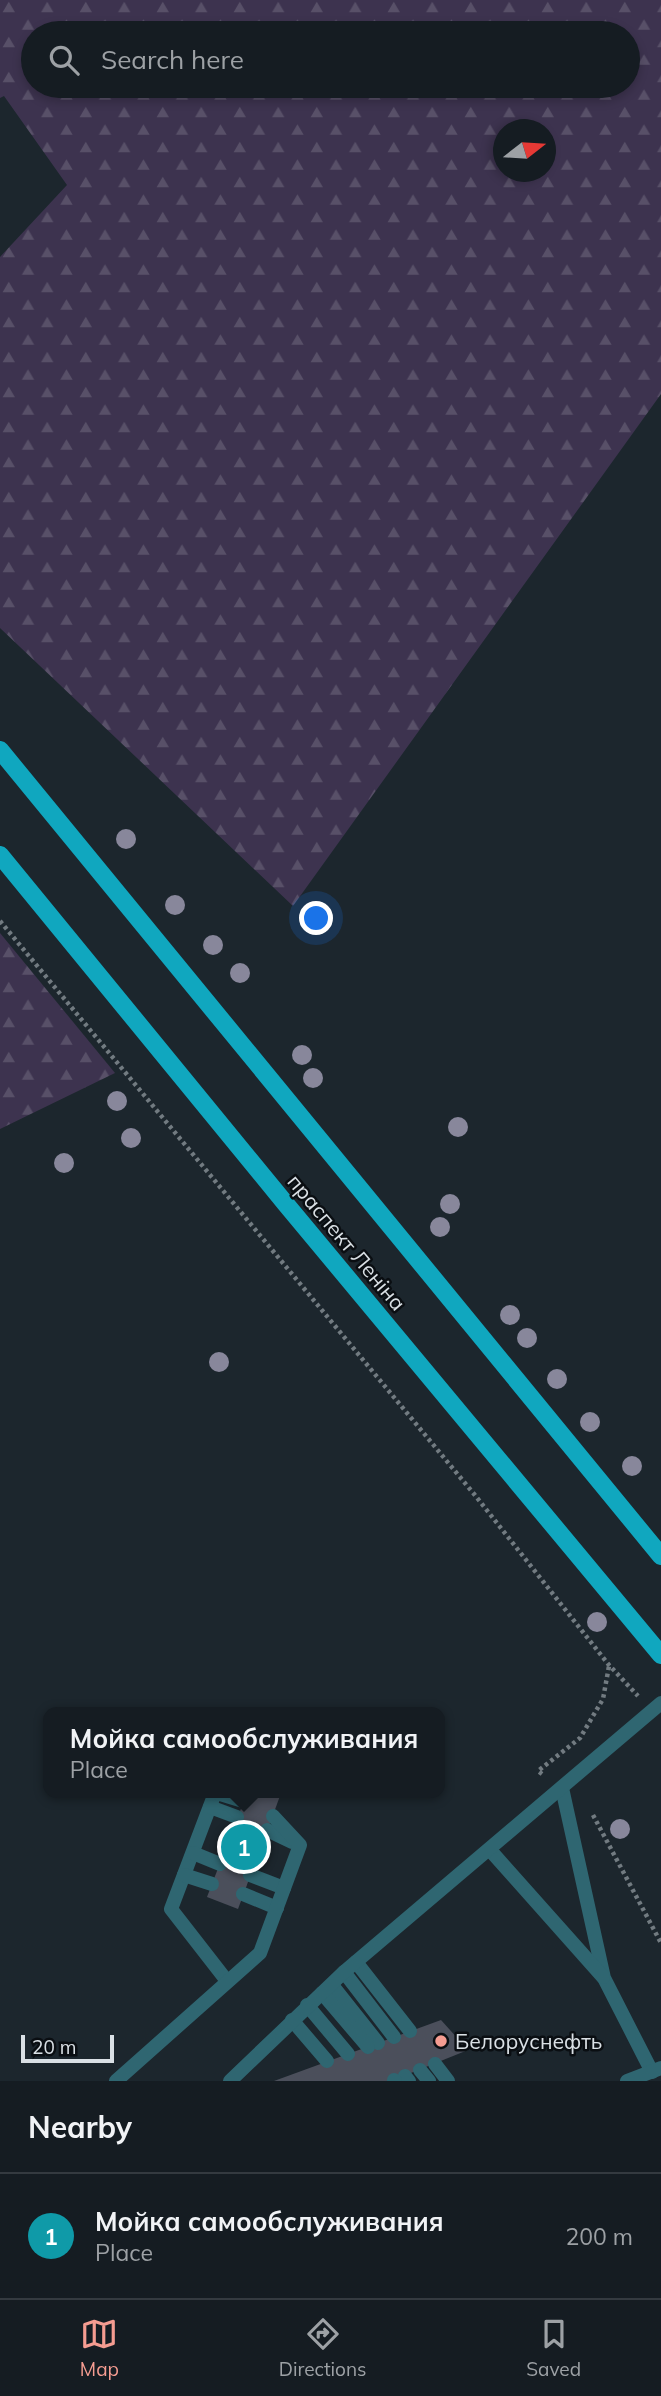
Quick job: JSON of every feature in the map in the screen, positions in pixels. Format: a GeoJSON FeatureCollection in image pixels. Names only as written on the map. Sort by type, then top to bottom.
{"type":"FeatureCollection","features":[{"type":"Feature","properties":{"kind":"main road"},"geometry":{"type":"LineString","coordinates":[[0,750],[661,1556]]}},
{"type":"Feature","properties":{"kind":"main road","name":"праспект Леніна"},"geometry":{"type":"LineString","coordinates":[[0,855],[661,1655]]}},
{"type":"Feature","properties":{"kind":"lane"},"geometry":{"type":"LineString","coordinates":[[230,2081],[344,1972],[656,1707]]}},
{"type":"Feature","properties":{"kind":"lane"},"geometry":{"type":"LineString","coordinates":[[562,1788],[604,1978]]}},
{"type":"Feature","properties":{"kind":"lane"},"geometry":{"type":"LineString","coordinates":[[214,1798],[171,1909],[227,1981]]}},
{"type":"Feature","properties":{"kind":"lane"},"geometry":{"type":"LineString","coordinates":[[215,1798],[237,1817]]}},
{"type":"Feature","properties":{"kind":"lane"},"geometry":{"type":"LineString","coordinates":[[221,1798],[243,1801]]}},
{"type":"Feature","properties":{"kind":"lane"},"geometry":{"type":"LineString","coordinates":[[272,1815],[300,1845]]}},
{"type":"Feature","properties":{"kind":"lane"},"geometry":{"type":"LineString","coordinates":[[267,1830],[300,1845]]}},
{"type":"Feature","properties":{"kind":"lane"},"geometry":{"type":"LineString","coordinates":[[116,2081],[260,1953],[300,1845]]}},
{"type":"Feature","properties":{"kind":"lane"},"geometry":{"type":"LineString","coordinates":[[490,1850],[604,1978],[656,2070],[627,2081]]}},
{"type":"Feature","properties":{"kind":"lane"},"geometry":{"type":"LineString","coordinates":[[193,1853],[220,1864]]}},
{"type":"Feature","properties":{"kind":"lane"},"geometry":{"type":"LineString","coordinates":[[184,1875],[212,1884]]}},
{"type":"Feature","properties":{"kind":"lane"},"geometry":{"type":"LineString","coordinates":[[250,1875],[284,1888]]}},
{"type":"Feature","properties":{"kind":"lane"},"geometry":{"type":"LineString","coordinates":[[243,1894],[277,1908]]}},
{"type":"Feature","properties":{"kind":"lane"},"geometry":{"type":"LineString","coordinates":[[356,1962],[410,2031]]}},
{"type":"Feature","properties":{"kind":"lane"},"geometry":{"type":"LineString","coordinates":[[344,1972],[394,2037]]}},
{"type":"Feature","properties":{"kind":"lane"},"geometry":{"type":"LineString","coordinates":[[327,1989],[373,2045]]}},
{"type":"Feature","properties":{"kind":"lane"},"geometry":{"type":"LineString","coordinates":[[307,2006],[348,2054]]}},
{"type":"Feature","properties":{"kind":"lane"},"geometry":{"type":"LineString","coordinates":[[292,2020],[327,2062]]}},
{"type":"Feature","properties":{"kind":"lane"},"geometry":{"type":"LineString","coordinates":[[435,2064],[448,2081]]}},
{"type":"Feature","properties":{"kind":"path"},"geometry":{"type":"LineString","coordinates":[[0,920],[474,1494],[609,1665],[656,1707]]}},
{"type":"Feature","properties":{"kind":"path"},"geometry":{"type":"LineString","coordinates":[[562,1788],[538,1771],[580,1738],[603,1699],[609,1665]]}},
{"type":"Feature","properties":{"kind":"path"},"geometry":{"type":"LineString","coordinates":[[593,1814],[661,1943]]}},
{"type":"Feature","properties":{"kind":"green space"},"geometry":{"type":"Polygon","coordinates":[[[0,0],[661,0],[661,394],[293,906],[0,628],[0,257],[67,185],[4,96],[0,98],[0,0]]]}},
{"type":"Feature","properties":{"kind":"green space"},"geometry":{"type":"Polygon","coordinates":[[[0,933],[115,1073],[0,1129],[0,933]]]}},
{"type":"Feature","properties":{"kind":"building"},"geometry":{"type":"Polygon","coordinates":[[[245,1798],[279,1798],[238,1909],[207,1897],[245,1798]]]}},
{"type":"Feature","properties":{"kind":"building"},"geometry":{"type":"Polygon","coordinates":[[[441,2020],[468,2050],[391,2081],[274,2081],[441,2020]]]}},
{"type":"Feature","properties":{"kind":"place","name":"Мойка самообслуживания"},"geometry":{"type":"Point","coordinates":[244,1847]}},
{"type":"Feature","properties":{"kind":"place","name":"Белоруснефть"},"geometry":{"type":"Point","coordinates":[441,2041]}}]}
